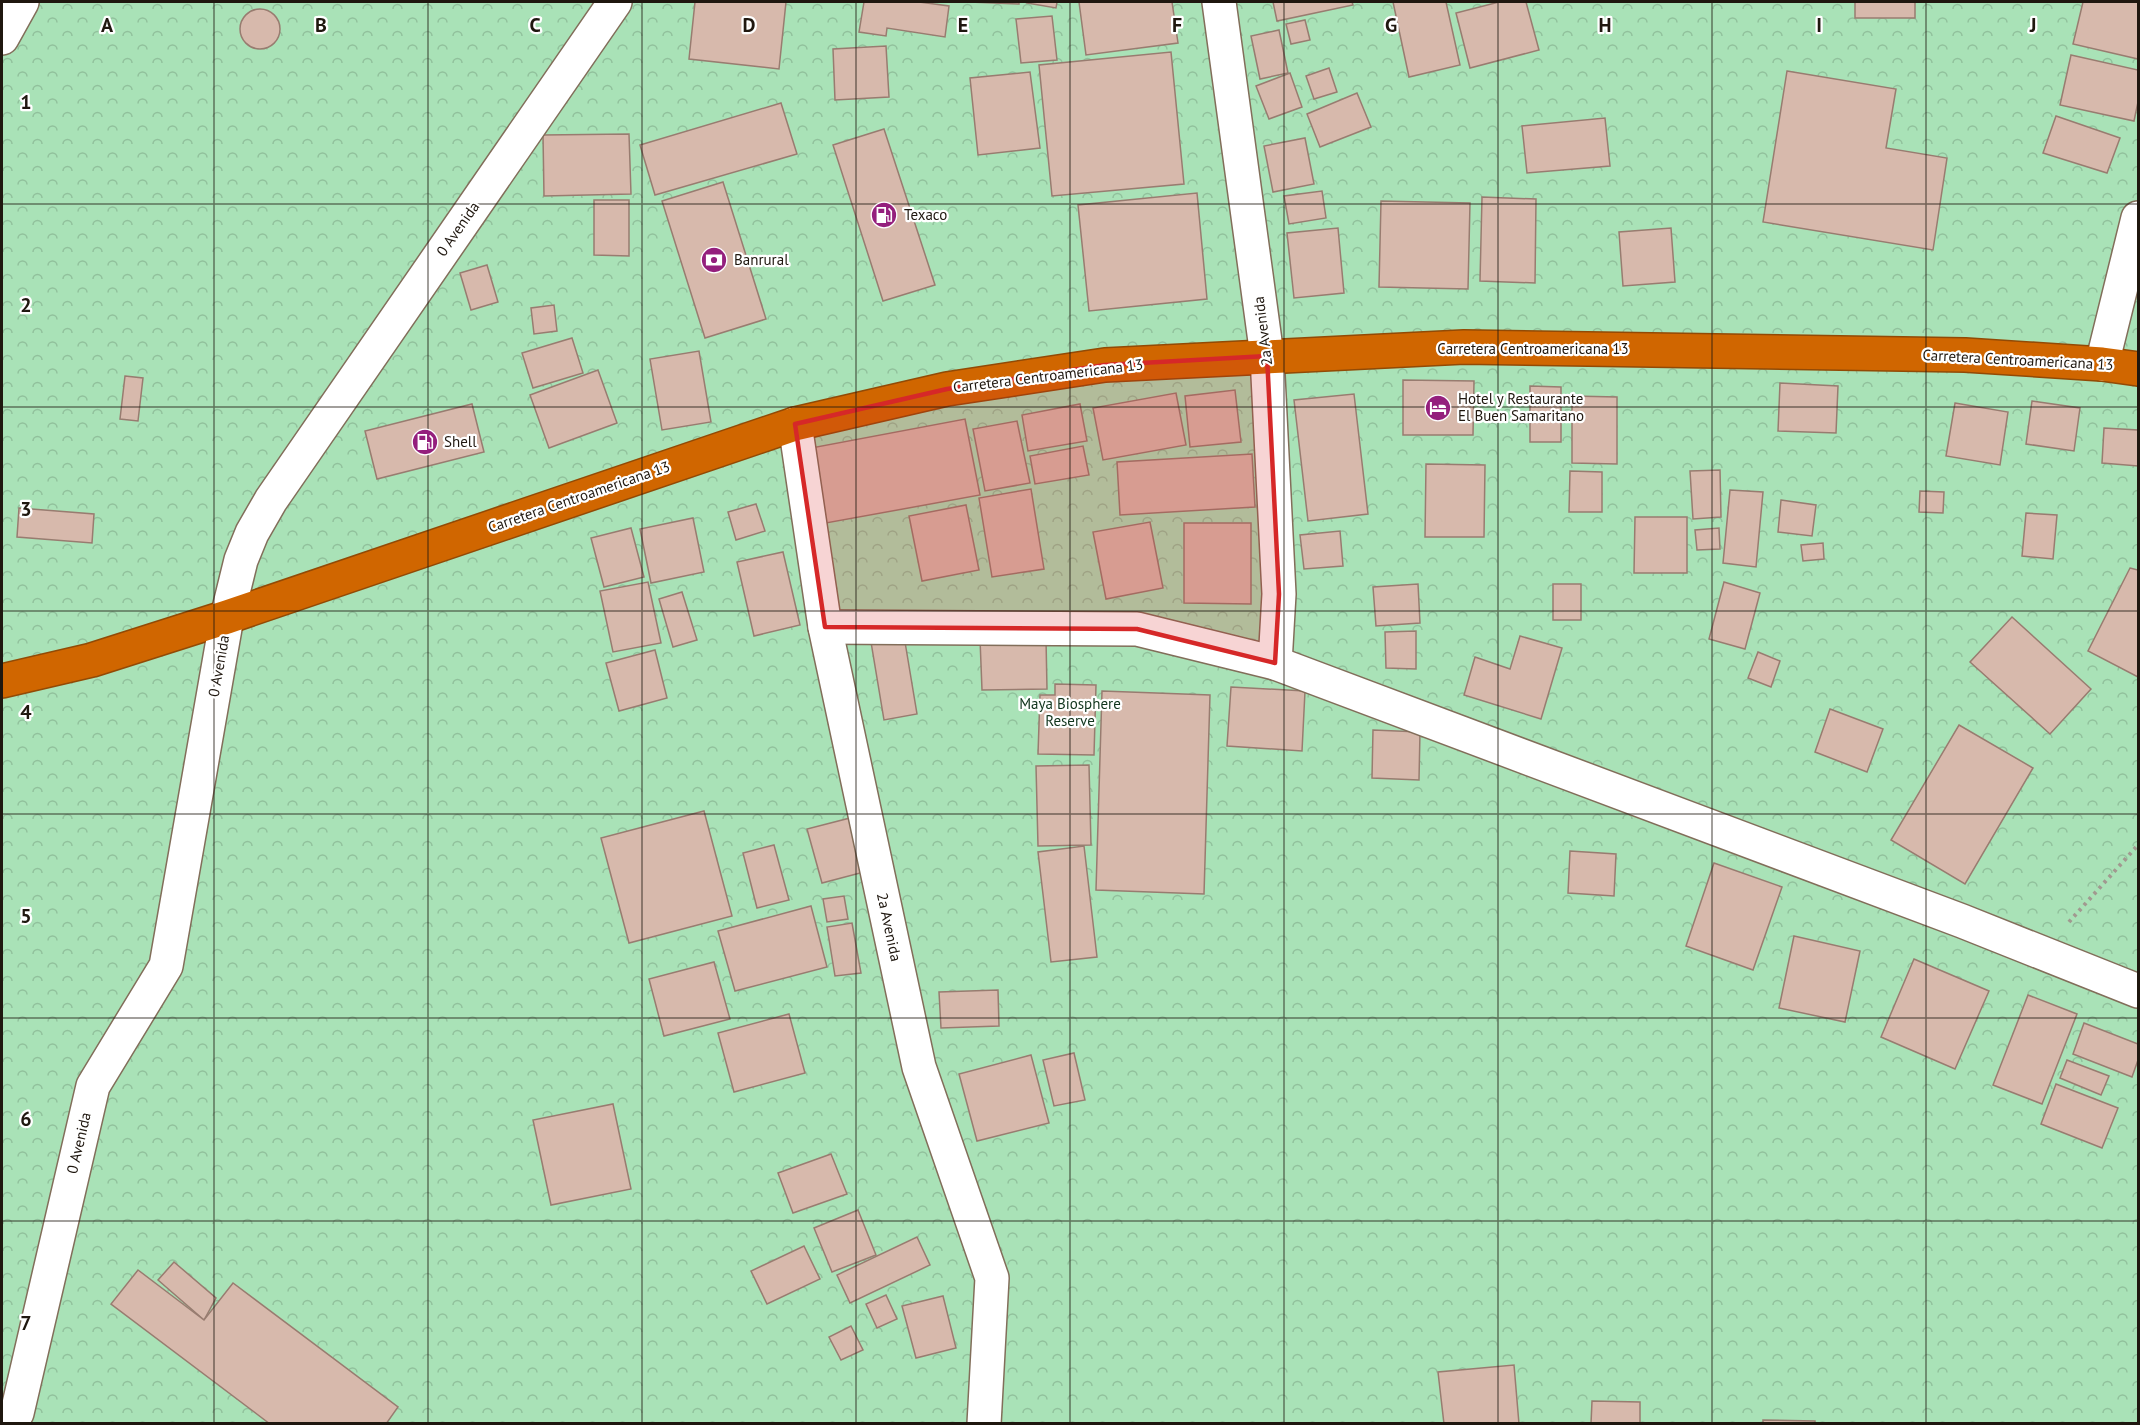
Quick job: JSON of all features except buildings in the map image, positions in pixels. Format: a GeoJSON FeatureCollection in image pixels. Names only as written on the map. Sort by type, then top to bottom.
{"type":"FeatureCollection","features":[{"type":"Feature","properties":{"kind":"highway","name":"Carretera Centroamericana 13"},"geometry":{"type":"LineString","coordinates":[[2,681],[92,660],[795,424],[947,389],[1105,365],[1464,346],[1965,355],[2102,364],[2139,369]]}},
{"type":"Feature","properties":{"kind":"street"},"geometry":{"type":"LineString","coordinates":[[2,38],[22,2]]}},
{"type":"Feature","properties":{"kind":"street","name":"0 Avenida"},"geometry":{"type":"LineString","coordinates":[[16,1413],[93,1086],[166,966],[227,616],[241,560],[252,533],[272,500],[615,2]]}},
{"type":"Feature","properties":{"kind":"street","name":"2a Avenida"},"geometry":{"type":"LineString","coordinates":[[1219,2],[1267,356],[1279,594],[1275,663]]}},
{"type":"Feature","properties":{"kind":"street"},"geometry":{"type":"LineString","coordinates":[[2102,364],[2139,218]]}},
{"type":"Feature","properties":{"kind":"street","name":"2a Avenida"},"geometry":{"type":"LineString","coordinates":[[795,424],[825,627],[919,1067],[992,1278],[984,1424]]}},
{"type":"Feature","properties":{"kind":"street"},"geometry":{"type":"LineString","coordinates":[[825,627],[1137,629],[1275,663],[2042,952],[2139,991]]}},
{"type":"Feature","properties":{"kind":"path"},"geometry":{"type":"LineString","coordinates":[[2042,952],[2139,844]]}},
{"type":"Feature","properties":{"kind":"highlighted area"},"geometry":{"type":"Polygon","coordinates":[[[1267,356],[1279,594],[1275,663],[1137,629],[825,627],[795,424],[947,389],[1105,365],[1267,356]]]}},
{"type":"Feature","properties":{"kind":"green space","name":"Maya Biosphere Reserve"},"geometry":{"type":"Polygon","coordinates":[[[2,2],[2138,2],[2138,1423],[2,1423],[2,2]]]}},
{"type":"Feature","properties":{"kind":"place","name":"Texaco"},"geometry":{"type":"Point","coordinates":[884,215]}},
{"type":"Feature","properties":{"kind":"place","name":"Banrural"},"geometry":{"type":"Point","coordinates":[714,260]}},
{"type":"Feature","properties":{"kind":"place","name":"Hotel y Restaurante El Buen Samaritano"},"geometry":{"type":"Point","coordinates":[1438,408]}},
{"type":"Feature","properties":{"kind":"place","name":"Shell"},"geometry":{"type":"Point","coordinates":[425,442]}}]}
